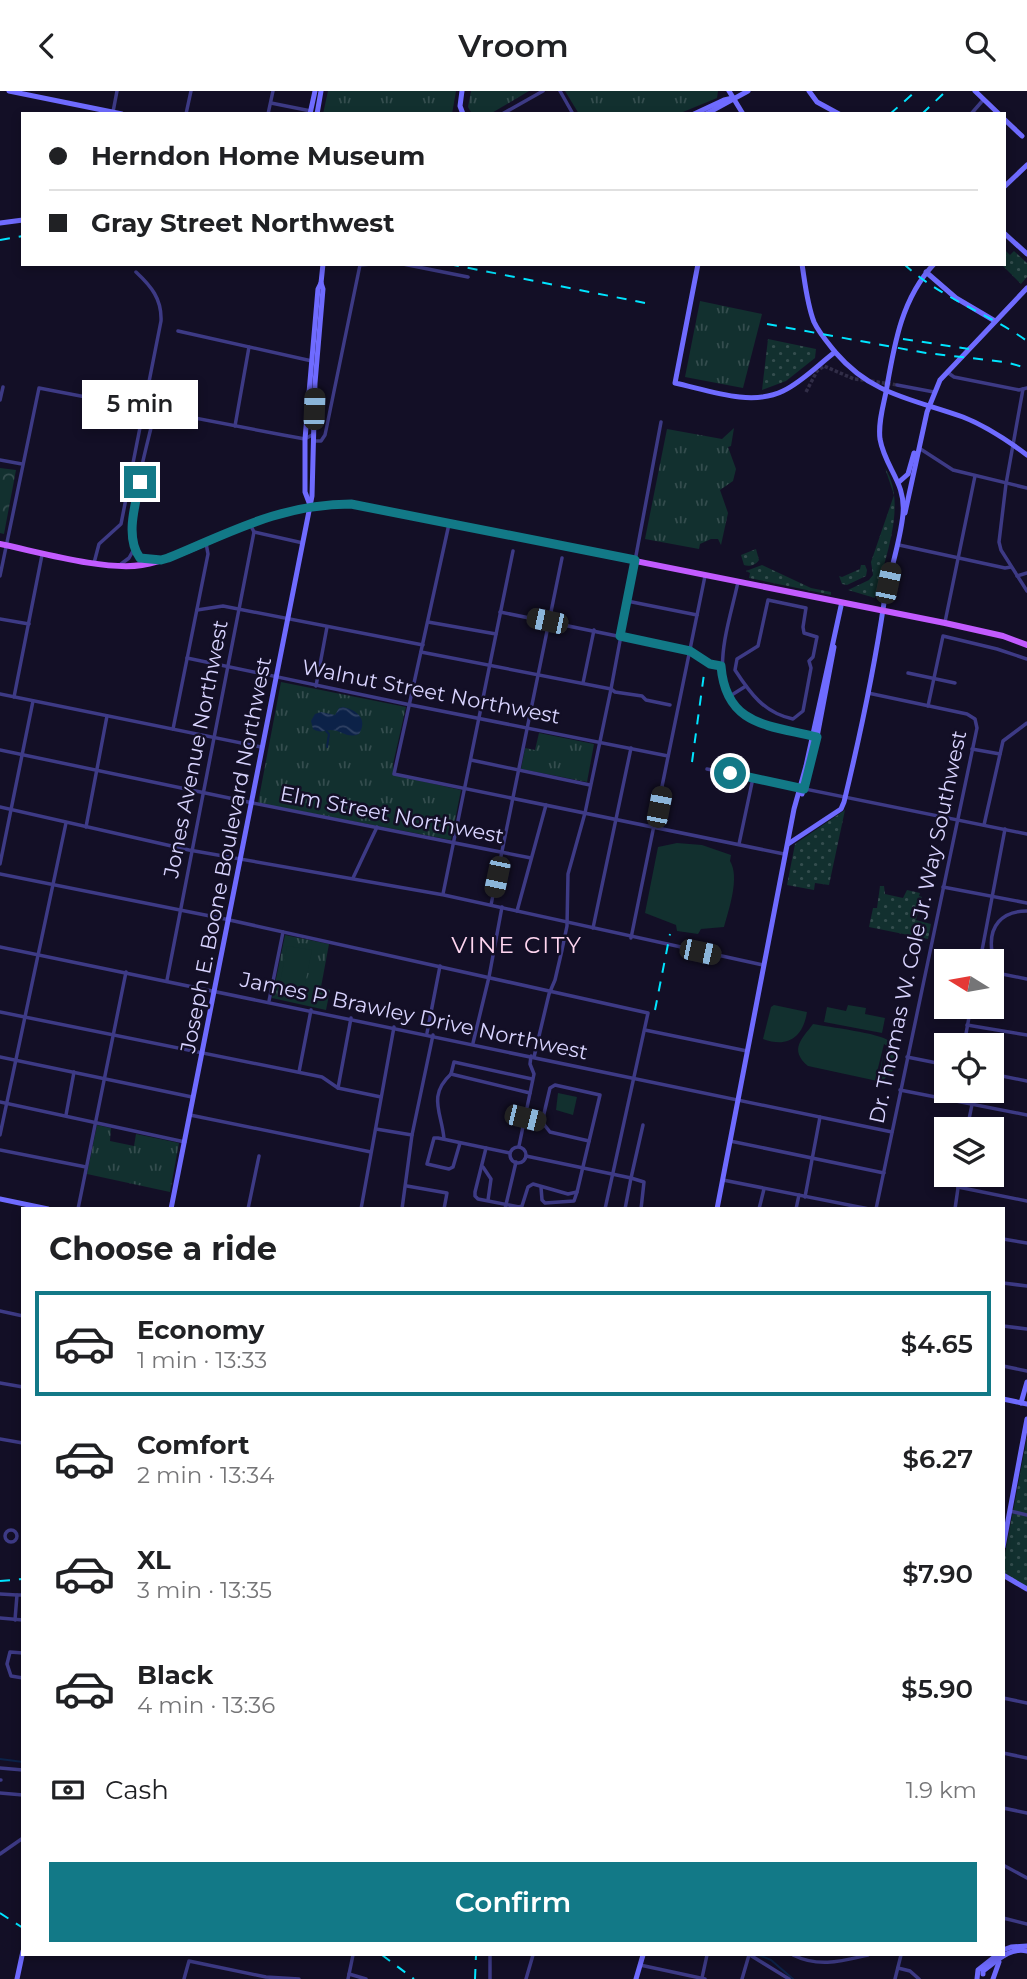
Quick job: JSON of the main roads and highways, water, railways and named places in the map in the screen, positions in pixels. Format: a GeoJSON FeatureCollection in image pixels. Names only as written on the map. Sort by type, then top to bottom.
{"type":"FeatureCollection","features":[{"type":"Feature","properties":{"kind":"main road"},"geometry":{"type":"LineString","coordinates":[[9,91],[51,96],[113,112]]}},
{"type":"Feature","properties":{"kind":"main road"},"geometry":{"type":"LineString","coordinates":[[313,112],[315,91]]}},
{"type":"Feature","properties":{"kind":"main road"},"geometry":{"type":"LineString","coordinates":[[313,112],[321,91]]}},
{"type":"Feature","properties":{"kind":"main road"},"geometry":{"type":"LineString","coordinates":[[462,112],[460,106],[463,91]]}},
{"type":"Feature","properties":{"kind":"main road"},"geometry":{"type":"LineString","coordinates":[[729,91],[742,112]]}},
{"type":"Feature","properties":{"kind":"main road"},"geometry":{"type":"LineString","coordinates":[[698,112],[748,91]]}},
{"type":"Feature","properties":{"kind":"main road"},"geometry":{"type":"LineString","coordinates":[[809,91],[817,102],[835,112]]}},
{"type":"Feature","properties":{"kind":"main road"},"geometry":{"type":"LineString","coordinates":[[975,91],[997,112]]}},
{"type":"Feature","properties":{"kind":"main road"},"geometry":{"type":"LineString","coordinates":[[710,112],[733,98]]}},
{"type":"Feature","properties":{"kind":"main road"},"geometry":{"type":"LineString","coordinates":[[1006,121],[1022,136]]}},
{"type":"Feature","properties":{"kind":"main road"},"geometry":{"type":"LineString","coordinates":[[1006,185],[1027,165]]}},
{"type":"Feature","properties":{"kind":"main road"},"geometry":{"type":"LineString","coordinates":[[0,223],[21,221]]}},
{"type":"Feature","properties":{"kind":"main road"},"geometry":{"type":"LineString","coordinates":[[1006,235],[1027,254]]}},
{"type":"Feature","properties":{"kind":"main road"},"geometry":{"type":"LineString","coordinates":[[310,506],[305,492],[306,439],[324,289],[321,283],[323,266]]}},
{"type":"Feature","properties":{"kind":"main road"},"geometry":{"type":"LineString","coordinates":[[698,266],[675,383],[742,397],[765,396],[782,392],[835,352]]}},
{"type":"Feature","properties":{"kind":"main road"},"geometry":{"type":"LineString","coordinates":[[802,266],[814,321],[835,352],[862,377],[886,392],[975,422],[1027,455]]}},
{"type":"Feature","properties":{"kind":"main road"},"geometry":{"type":"LineString","coordinates":[[788,844],[841,809],[845,797],[903,515],[903,495],[884,452],[880,433],[886,392],[903,314],[912,292],[932,266]]}},
{"type":"Feature","properties":{"kind":"main road"},"geometry":{"type":"LineString","coordinates":[[926,272],[956,298],[995,321]]}},
{"type":"Feature","properties":{"kind":"main road"},"geometry":{"type":"LineString","coordinates":[[903,515],[908,506],[919,448],[934,392],[955,363],[1027,288]]}},
{"type":"Feature","properties":{"kind":"main road"},"geometry":{"type":"LineString","coordinates":[[310,506],[314,441],[314,361]]}},
{"type":"Feature","properties":{"kind":"main road"},"geometry":{"type":"LineString","coordinates":[[899,482],[908,474],[914,453],[919,448]]}},
{"type":"Feature","properties":{"kind":"main road"},"geometry":{"type":"LineString","coordinates":[[3,545],[94,563],[142,565],[206,543],[276,513],[310,506],[351,504],[945,623],[1003,636],[1027,645]]}},
{"type":"Feature","properties":{"kind":"main road","name":"Joseph E. Boone Boulevard Northwest"},"geometry":{"type":"LineString","coordinates":[[171,1207],[310,506]]}},
{"type":"Feature","properties":{"kind":"main road"},"geometry":{"type":"LineString","coordinates":[[716,1207],[788,844],[815,736],[841,604]]}},
{"type":"Feature","properties":{"kind":"main road"},"geometry":{"type":"LineString","coordinates":[[0,1199],[38,1207]]}},
{"type":"Feature","properties":{"kind":"main road"},"geometry":{"type":"LineString","coordinates":[[1005,1399],[1024,1403],[1027,1382]]}},
{"type":"Feature","properties":{"kind":"main road"},"geometry":{"type":"LineString","coordinates":[[1005,1537],[1027,1419]]}},
{"type":"Feature","properties":{"kind":"main road"},"geometry":{"type":"LineString","coordinates":[[1005,1576],[1027,1589]]}},
{"type":"Feature","properties":{"kind":"main road"},"geometry":{"type":"LineString","coordinates":[[1005,1951],[1011,1947],[1027,1946]]}},
{"type":"Feature","properties":{"kind":"main road"},"geometry":{"type":"LineString","coordinates":[[1005,1953],[1027,1951]]}},
{"type":"Feature","properties":{"kind":"main road"},"geometry":{"type":"LineString","coordinates":[[17,1979],[22,1956]]}},
{"type":"Feature","properties":{"kind":"main road"},"geometry":{"type":"LineString","coordinates":[[636,1979],[643,1956]]}},
{"type":"Feature","properties":{"kind":"main road"},"geometry":{"type":"LineString","coordinates":[[981,1977],[985,1969],[999,1956]]}},
{"type":"Feature","properties":{"kind":"main road"},"geometry":{"type":"LineString","coordinates":[[993,1979],[1000,1956]]}},
{"type":"Feature","properties":{"kind":"water"},"geometry":{"type":"Polygon","coordinates":[[[343,707],[360,716],[362,729],[359,734],[313,729],[311,721],[315,714],[321,712],[335,715],[339,708],[343,707]]]}},
{"type":"Feature","properties":{"kind":"waterway"},"geometry":{"type":"LineString","coordinates":[[326,731],[329,734],[327,747]]}},
{"type":"Feature","properties":{"kind":"waterway"},"geometry":{"type":"LineString","coordinates":[[0,1759],[21,1762]]}},
{"type":"Feature","properties":{"kind":"waterway"},"geometry":{"type":"LineString","coordinates":[[761,1956],[771,1960],[793,1979]]}},
{"type":"Feature","properties":{"kind":"tunnel"},"geometry":{"type":"LineString","coordinates":[[806,392],[817,371],[824,366],[854,379],[864,380]]}},
{"type":"Feature","properties":{"kind":"tunnel"},"geometry":{"type":"LineString","coordinates":[[871,381],[897,385]]}},
{"type":"Feature","properties":{"kind":"railway"},"geometry":{"type":"LineString","coordinates":[[892,112],[916,91]]}},
{"type":"Feature","properties":{"kind":"railway"},"geometry":{"type":"LineString","coordinates":[[924,112],[946,91]]}},
{"type":"Feature","properties":{"kind":"railway"},"geometry":{"type":"LineString","coordinates":[[0,240],[21,236]]}},
{"type":"Feature","properties":{"kind":"railway"},"geometry":{"type":"LineString","coordinates":[[459,266],[645,303]]}},
{"type":"Feature","properties":{"kind":"railway"},"geometry":{"type":"LineString","coordinates":[[906,266],[948,296],[1027,341]]}},
{"type":"Feature","properties":{"kind":"railway"},"geometry":{"type":"LineString","coordinates":[[767,324],[926,353],[1005,362],[1027,368]]}},
{"type":"Feature","properties":{"kind":"railway"},"geometry":{"type":"LineString","coordinates":[[903,339],[969,349]]}},
{"type":"Feature","properties":{"kind":"railway"},"geometry":{"type":"LineString","coordinates":[[692,762],[704,674]]}},
{"type":"Feature","properties":{"kind":"railway"},"geometry":{"type":"LineString","coordinates":[[655,1010],[670,934]]}},
{"type":"Feature","properties":{"kind":"railway"},"geometry":{"type":"LineString","coordinates":[[0,1581],[21,1579]]}},
{"type":"Feature","properties":{"kind":"railway"},"geometry":{"type":"LineString","coordinates":[[0,1913],[21,1927]]}},
{"type":"Feature","properties":{"kind":"railway"},"geometry":{"type":"LineString","coordinates":[[383,1956],[414,1979]]}},
{"type":"Feature","properties":{"kind":"railway"},"geometry":{"type":"LineString","coordinates":[[475,1979],[476,1956]]}},
{"type":"Feature","properties":{"kind":"district","name":"VINE CITY"},"geometry":{"type":"Point","coordinates":[517,945]}}]}
